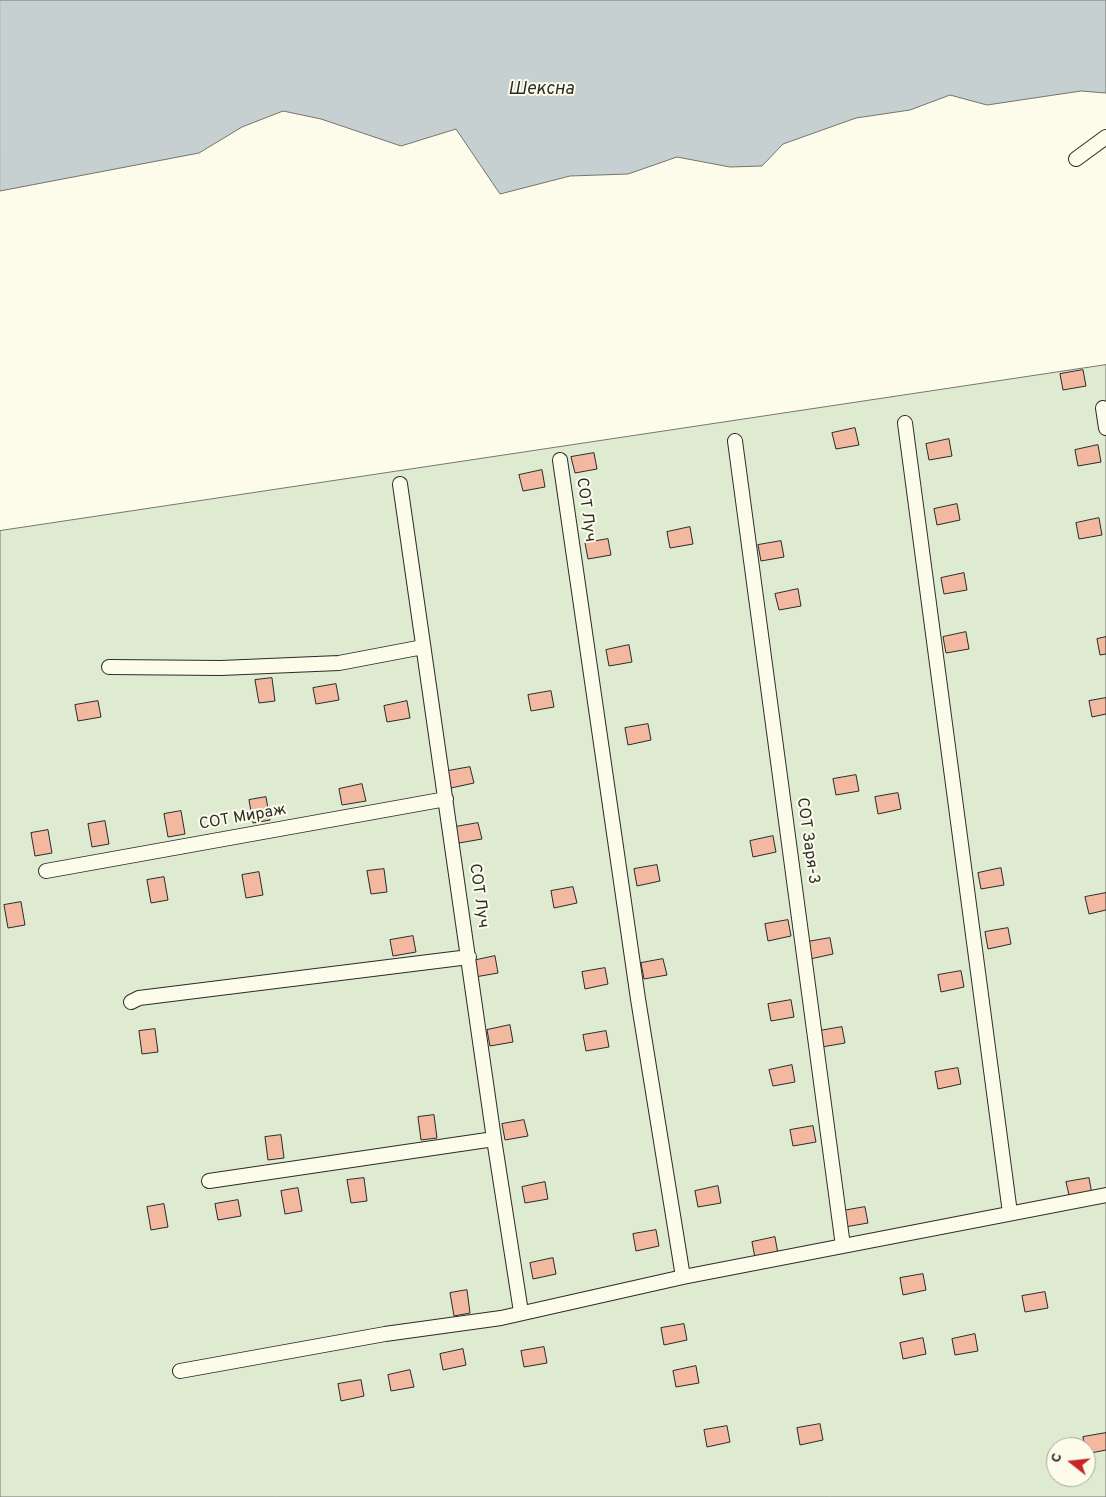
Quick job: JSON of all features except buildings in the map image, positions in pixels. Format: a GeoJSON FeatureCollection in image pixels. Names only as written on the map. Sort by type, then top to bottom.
{"type":"FeatureCollection","features":[{"type":"Feature","properties":{"kind":"street"},"geometry":{"type":"LineString","coordinates":[[1076,159],[1106,137]]}},
{"type":"Feature","properties":{"kind":"street"},"geometry":{"type":"LineString","coordinates":[[1103,408],[1106,428]]}},
{"type":"Feature","properties":{"kind":"street"},"geometry":{"type":"LineString","coordinates":[[906,423],[1010,1214]]}},
{"type":"Feature","properties":{"kind":"street","name":"СОТ Заря-3"},"geometry":{"type":"LineString","coordinates":[[736,441],[843,1246]]}},
{"type":"Feature","properties":{"kind":"street","name":"СОТ Луч"},"geometry":{"type":"LineString","coordinates":[[560,460],[636,989],[683,1277]]}},
{"type":"Feature","properties":{"kind":"street","name":"СОТ Луч"},"geometry":{"type":"LineString","coordinates":[[400,484],[422,647],[521,1312]]}},
{"type":"Feature","properties":{"kind":"street"},"geometry":{"type":"LineString","coordinates":[[108,668],[221,668],[339,663],[422,647]]}},
{"type":"Feature","properties":{"kind":"street","name":"СОТ Мираж"},"geometry":{"type":"LineString","coordinates":[[46,871],[446,799]]}},
{"type":"Feature","properties":{"kind":"street"},"geometry":{"type":"LineString","coordinates":[[131,1002],[139,998],[469,957]]}},
{"type":"Feature","properties":{"kind":"street"},"geometry":{"type":"LineString","coordinates":[[209,1181],[494,1139]]}},
{"type":"Feature","properties":{"kind":"street"},"geometry":{"type":"LineString","coordinates":[[180,1371],[385,1334],[501,1318],[683,1277],[1106,1195]]}},
{"type":"Feature","properties":{"kind":"green space"},"geometry":{"type":"Polygon","coordinates":[[[1106,365],[1106,1497],[0,1497],[0,531],[1106,365]]]}},
{"type":"Feature","properties":{"kind":"water","name":"Шексна"},"geometry":{"type":"Polygon","coordinates":[[[0,0],[1106,0],[1106,93],[1081,91],[987,105],[950,95],[910,110],[856,118],[783,144],[762,166],[730,167],[677,157],[628,174],[570,176],[500,194],[456,129],[401,146],[321,119],[283,111],[242,127],[199,153],[0,191],[0,0]]]}}]}
